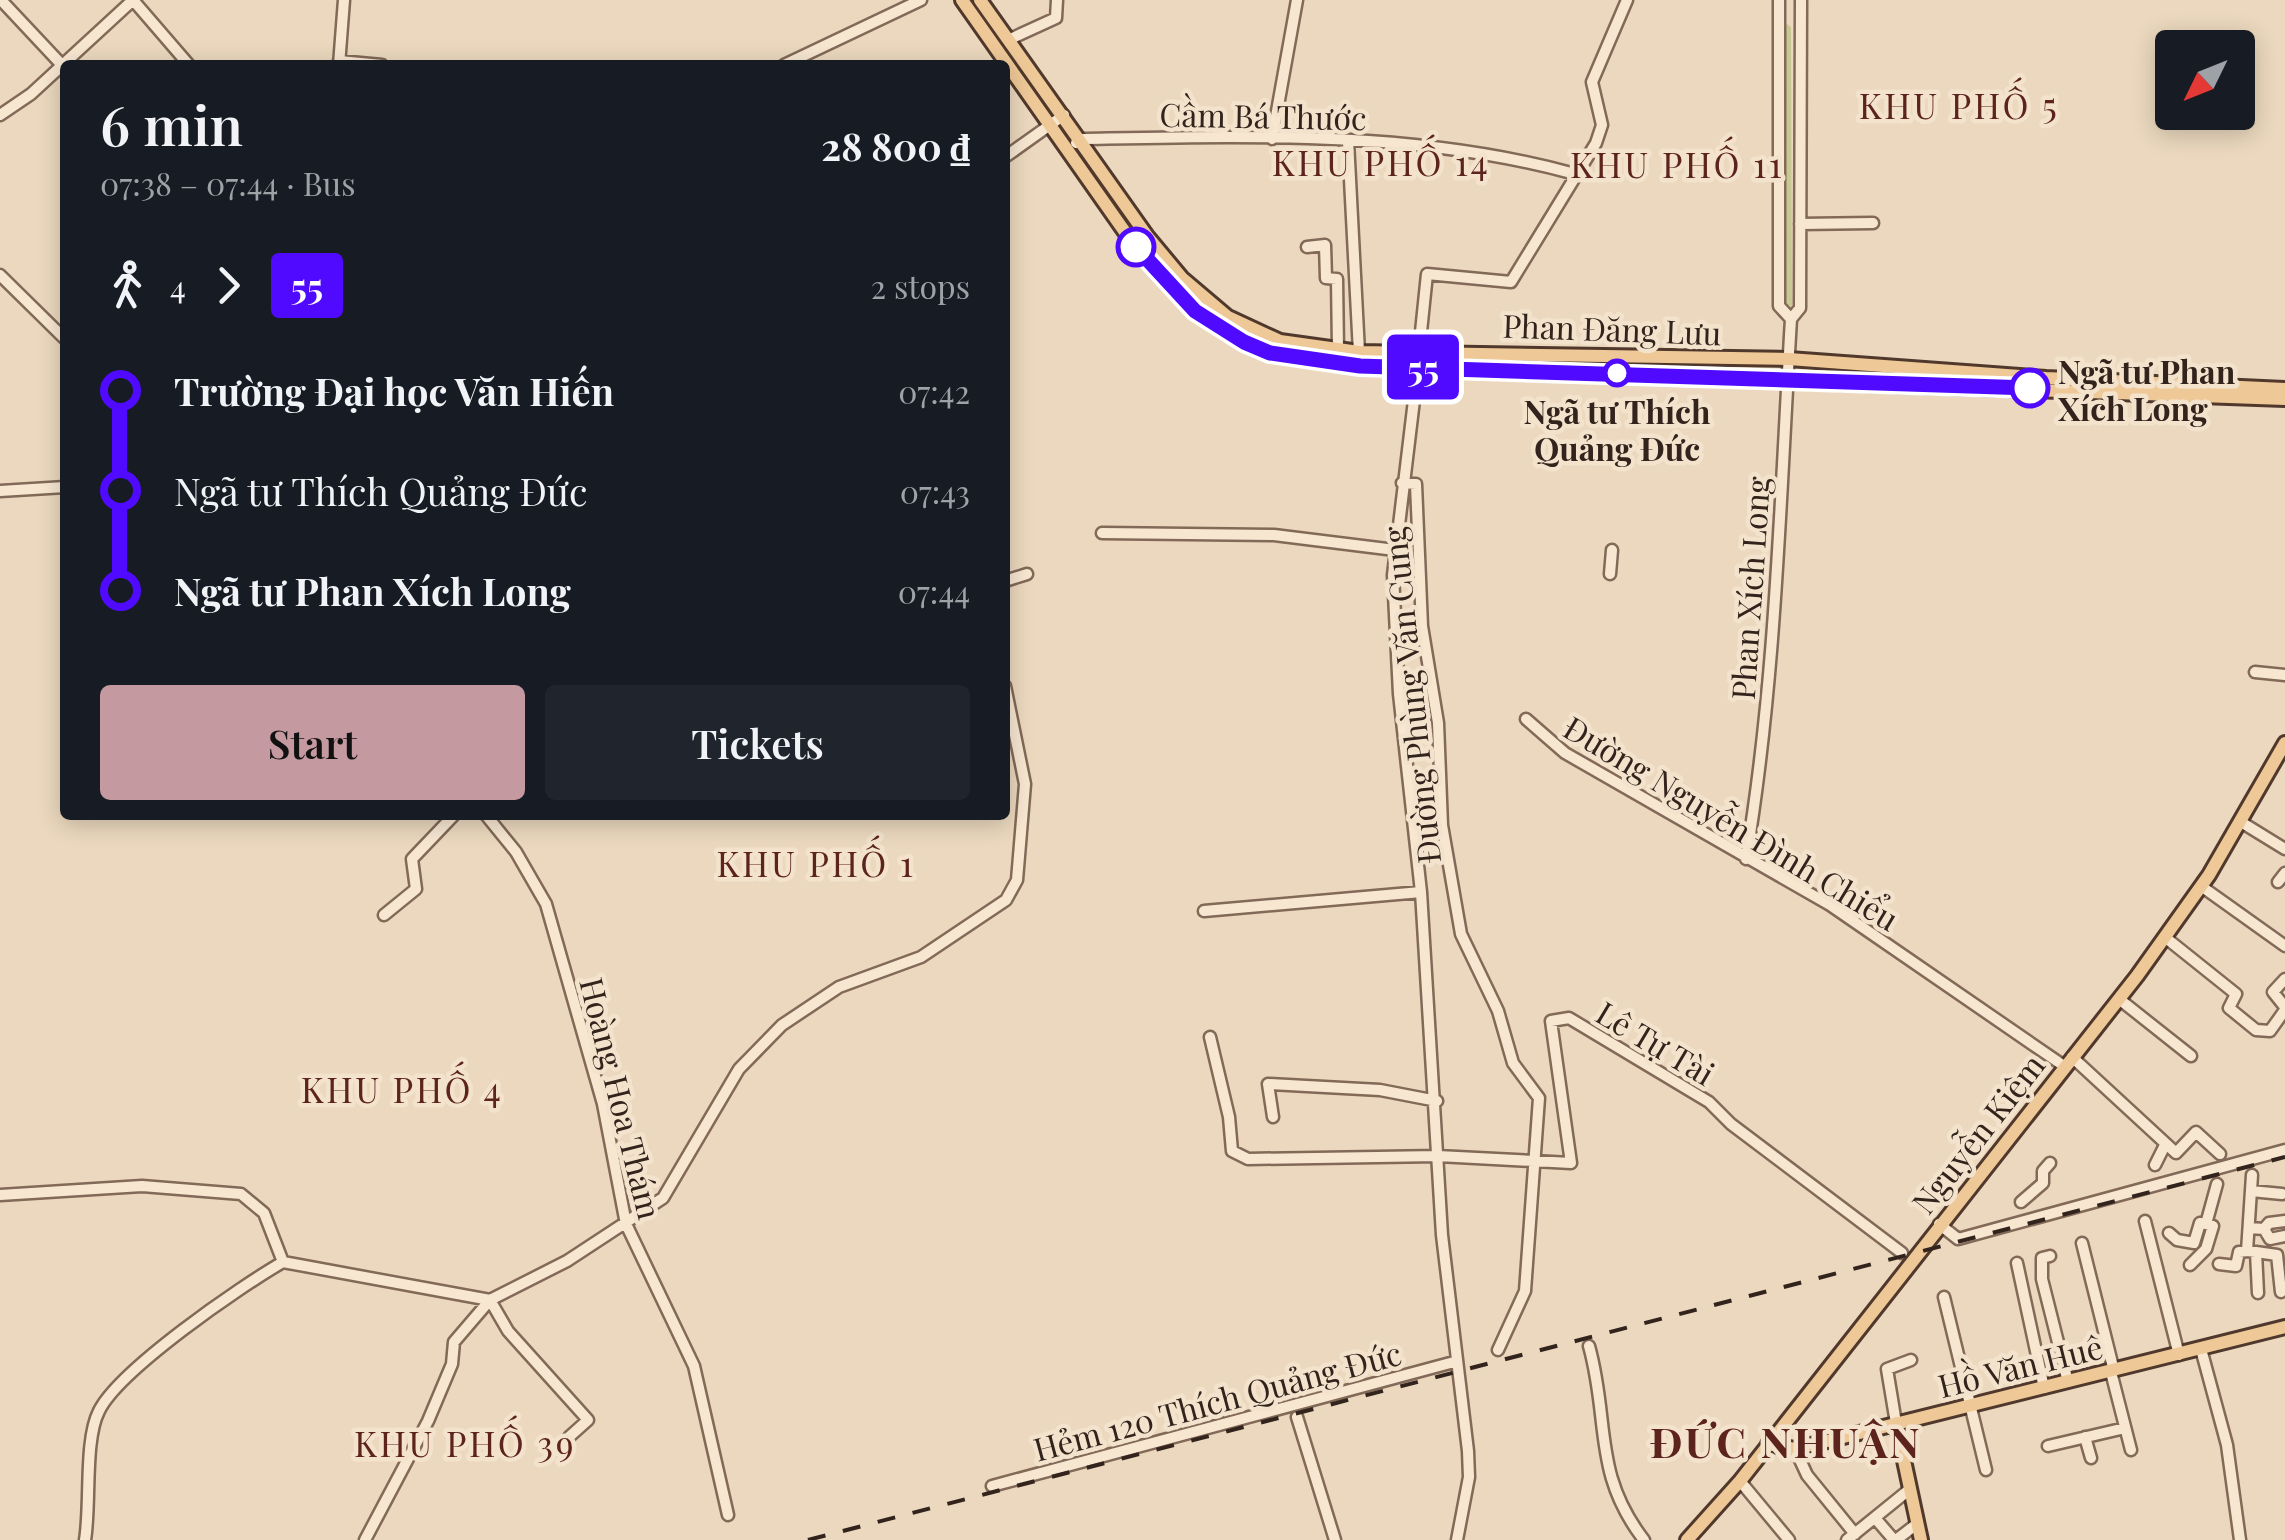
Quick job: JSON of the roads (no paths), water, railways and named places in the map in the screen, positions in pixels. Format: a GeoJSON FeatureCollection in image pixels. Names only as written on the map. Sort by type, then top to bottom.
{"type":"FeatureCollection","features":[{"type":"Feature","properties":{"kind":"main road","name":"Phan Đăng Lưu"},"geometry":{"type":"LineString","coordinates":[[962,0],[1058,120],[1081,139],[1147,236],[1206,301],[1252,331],[1280,341],[1360,352],[1419,350],[1789,360],[2285,389]]}},
{"type":"Feature","properties":{"kind":"main road","name":"Phan Đăng Lưu"},"geometry":{"type":"LineString","coordinates":[[980,0],[1058,120],[1069,148],[1132,242],[1174,290],[1220,328],[1270,353],[1360,366],[1787,378],[2285,399]]}},
{"type":"Feature","properties":{"kind":"main road"},"geometry":{"type":"LineString","coordinates":[[1418,367],[1419,350]]}},
{"type":"Feature","properties":{"kind":"main road","name":"Nguyễn Kiệm"},"geometry":{"type":"LineString","coordinates":[[1687,1540],[1740,1480],[2166,938],[2282,760],[2285,743]]}},
{"type":"Feature","properties":{"kind":"main road","name":"Hồ Văn Huê"},"geometry":{"type":"LineString","coordinates":[[1768,1444],[1795,1450],[2285,1327]]}},
{"type":"Feature","properties":{"kind":"main road"},"geometry":{"type":"LineString","coordinates":[[1896,1424],[1920,1540]]}},
{"type":"Feature","properties":{"kind":"street"},"geometry":{"type":"LineString","coordinates":[[0,116],[31,94],[60,64],[1,0]]}},
{"type":"Feature","properties":{"kind":"street"},"geometry":{"type":"LineString","coordinates":[[65,60],[133,0],[185,60]]}},
{"type":"Feature","properties":{"kind":"street"},"geometry":{"type":"LineString","coordinates":[[339,60],[344,0]]}},
{"type":"Feature","properties":{"kind":"street"},"geometry":{"type":"LineString","coordinates":[[795,60],[921,0]]}},
{"type":"Feature","properties":{"kind":"street"},"geometry":{"type":"LineString","coordinates":[[1008,40],[1056,18],[1057,0]]}},
{"type":"Feature","properties":{"kind":"street"},"geometry":{"type":"LineString","coordinates":[[1272,139],[1296,0]]}},
{"type":"Feature","properties":{"kind":"street"},"geometry":{"type":"LineString","coordinates":[[1419,350],[1427,274],[1511,282],[1596,143],[1602,126],[1592,82],[1627,0]]}},
{"type":"Feature","properties":{"kind":"street","name":"Phan Xích Long"},"geometry":{"type":"LineString","coordinates":[[1779,0],[1780,306],[1792,319]]}},
{"type":"Feature","properties":{"kind":"street","name":"Phan Xích Long"},"geometry":{"type":"LineString","coordinates":[[1746,859],[1759,778],[1778,589],[1792,319],[1800,308],[1801,0]]}},
{"type":"Feature","properties":{"kind":"street"},"geometry":{"type":"LineString","coordinates":[[1778,17],[1801,18]]}},
{"type":"Feature","properties":{"kind":"street"},"geometry":{"type":"LineString","coordinates":[[1010,154],[1058,120]]}},
{"type":"Feature","properties":{"kind":"street"},"geometry":{"type":"LineString","coordinates":[[1069,148],[1081,139]]}},
{"type":"Feature","properties":{"kind":"street","name":"Cầm Bá Thước"},"geometry":{"type":"LineString","coordinates":[[1081,139],[1348,141],[1519,158],[1575,174]]}},
{"type":"Feature","properties":{"kind":"street"},"geometry":{"type":"LineString","coordinates":[[1348,141],[1360,352]]}},
{"type":"Feature","properties":{"kind":"street"},"geometry":{"type":"LineString","coordinates":[[1800,224],[1872,222]]}},
{"type":"Feature","properties":{"kind":"street"},"geometry":{"type":"LineString","coordinates":[[1307,247],[1325,245],[1326,278],[1337,279],[1338,349]]}},
{"type":"Feature","properties":{"kind":"street"},"geometry":{"type":"LineString","coordinates":[[0,275],[60,334]]}},
{"type":"Feature","properties":{"kind":"street"},"geometry":{"type":"LineString","coordinates":[[1418,367],[1394,570],[1399,694],[1421,892],[1437,1102],[1442,1235],[1454,1362],[1468,1451],[1469,1477],[1457,1540]]}},
{"type":"Feature","properties":{"kind":"street","name":"Đường Phùng Văn Cung"},"geometry":{"type":"LineString","coordinates":[[1402,483],[1416,484],[1418,572],[1438,723],[1442,825],[1461,934],[1498,1011],[1513,1063],[1539,1098],[1525,1291],[1498,1350]]}},
{"type":"Feature","properties":{"kind":"street"},"geometry":{"type":"LineString","coordinates":[[0,491],[60,487]]}},
{"type":"Feature","properties":{"kind":"street"},"geometry":{"type":"LineString","coordinates":[[1396,530],[1417,532]]}},
{"type":"Feature","properties":{"kind":"street"},"geometry":{"type":"LineString","coordinates":[[1102,533],[1274,535],[1395,550]]}},
{"type":"Feature","properties":{"kind":"street"},"geometry":{"type":"LineString","coordinates":[[1610,574],[1612,550]]}},
{"type":"Feature","properties":{"kind":"street"},"geometry":{"type":"LineString","coordinates":[[1394,570],[1418,572]]}},
{"type":"Feature","properties":{"kind":"street"},"geometry":{"type":"LineString","coordinates":[[1010,579],[1027,574]]}},
{"type":"Feature","properties":{"kind":"street"},"geometry":{"type":"LineString","coordinates":[[2255,672],[2285,675]]}},
{"type":"Feature","properties":{"kind":"street"},"geometry":{"type":"LineString","coordinates":[[365,1540],[428,1421],[452,1364],[454,1342],[490,1300],[626,1224],[663,1198],[739,1069],[782,1025],[839,988],[921,957],[1006,900],[1017,880],[1025,784],[1010,710]]}},
{"type":"Feature","properties":{"kind":"street","name":"Đường Nguyễn Đình Chiểu"},"geometry":{"type":"LineString","coordinates":[[1526,720],[1564,753],[1830,904],[2068,1061],[2165,1145]]}},
{"type":"Feature","properties":{"kind":"street"},"geometry":{"type":"LineString","coordinates":[[384,915],[416,890],[412,859],[418,848],[449,820]]}},
{"type":"Feature","properties":{"kind":"street","name":"Hoàng Hoa Thám"},"geometry":{"type":"LineString","coordinates":[[490,820],[516,852],[546,904],[603,1104],[626,1224],[672,1312],[698,1375],[728,1515]]}},
{"type":"Feature","properties":{"kind":"street"},"geometry":{"type":"LineString","coordinates":[[2240,822],[2285,850]]}},
{"type":"Feature","properties":{"kind":"street"},"geometry":{"type":"LineString","coordinates":[[2202,886],[2285,946]]}},
{"type":"Feature","properties":{"kind":"street"},"geometry":{"type":"LineString","coordinates":[[1204,911],[1421,892]]}},
{"type":"Feature","properties":{"kind":"street"},"geometry":{"type":"LineString","coordinates":[[2166,938],[2236,994],[2229,1008],[2256,1030],[2270,1031],[2285,1008],[2273,992],[2285,978]]}},
{"type":"Feature","properties":{"kind":"street"},"geometry":{"type":"LineString","coordinates":[[2119,999],[2191,1056]]}},
{"type":"Feature","properties":{"kind":"street","name":"Lê Tự Tài"},"geometry":{"type":"LineString","coordinates":[[1210,1037],[1230,1117],[1232,1151],[1248,1159],[1438,1156],[1571,1163],[1551,1021],[1569,1018],[1709,1102],[1730,1124],[1902,1253]]}},
{"type":"Feature","properties":{"kind":"street"},"geometry":{"type":"LineString","coordinates":[[1273,1117],[1268,1084],[1380,1090],[1437,1102]]}},
{"type":"Feature","properties":{"kind":"street"},"geometry":{"type":"LineString","coordinates":[[2156,1166],[2165,1145],[2176,1153],[2196,1132],[2220,1154]]}},
{"type":"Feature","properties":{"kind":"street"},"geometry":{"type":"LineString","coordinates":[[1939,1224],[1958,1239],[2223,1170],[2285,1150]]}},
{"type":"Feature","properties":{"kind":"street"},"geometry":{"type":"LineString","coordinates":[[2021,1202],[2042,1183],[2043,1171],[2050,1163]]}},
{"type":"Feature","properties":{"kind":"street"},"geometry":{"type":"LineString","coordinates":[[2252,1175],[2249,1228],[2258,1293]]}},
{"type":"Feature","properties":{"kind":"street"},"geometry":{"type":"LineString","coordinates":[[2206,1224],[2217,1184]]}},
{"type":"Feature","properties":{"kind":"street"},"geometry":{"type":"LineString","coordinates":[[0,1195],[142,1186],[241,1194],[264,1213],[283,1262]]}},
{"type":"Feature","properties":{"kind":"street"},"geometry":{"type":"LineString","coordinates":[[2251,1190],[2282,1194]]}},
{"type":"Feature","properties":{"kind":"street"},"geometry":{"type":"LineString","coordinates":[[2249,1228],[2264,1228],[2284,1220]]}},
{"type":"Feature","properties":{"kind":"street"},"geometry":{"type":"LineString","coordinates":[[2145,1221],[2180,1354]]}},
{"type":"Feature","properties":{"kind":"street"},"geometry":{"type":"LineString","coordinates":[[2169,1233],[2177,1240],[2194,1243],[2200,1223],[2212,1226],[2206,1249],[2190,1265]]}},
{"type":"Feature","properties":{"kind":"street"},"geometry":{"type":"LineString","coordinates":[[2264,1228],[2270,1239],[2285,1236]]}},
{"type":"Feature","properties":{"kind":"street"},"geometry":{"type":"LineString","coordinates":[[2082,1243],[2131,1450]]}},
{"type":"Feature","properties":{"kind":"street"},"geometry":{"type":"LineString","coordinates":[[2219,1264],[2236,1266],[2238,1252],[2281,1254],[2280,1292]]}},
{"type":"Feature","properties":{"kind":"street"},"geometry":{"type":"LineString","coordinates":[[2050,1256],[2042,1258],[2042,1280],[2068,1382]]}},
{"type":"Feature","properties":{"kind":"street"},"geometry":{"type":"LineString","coordinates":[[85,1540],[97,1413],[111,1392],[184,1332],[283,1262],[490,1300],[508,1331],[588,1420],[569,1437]]}},
{"type":"Feature","properties":{"kind":"street"},"geometry":{"type":"LineString","coordinates":[[2018,1263],[2044,1388]]}},
{"type":"Feature","properties":{"kind":"street"},"geometry":{"type":"LineString","coordinates":[[1944,1297],[1986,1470]]}},
{"type":"Feature","properties":{"kind":"street"},"geometry":{"type":"LineString","coordinates":[[1589,1346],[1605,1464],[1618,1500],[1644,1540]]}},
{"type":"Feature","properties":{"kind":"street"},"geometry":{"type":"LineString","coordinates":[[2201,1349],[2227,1446],[2240,1540]]}},
{"type":"Feature","properties":{"kind":"street"},"geometry":{"type":"LineString","coordinates":[[1896,1424],[1887,1369],[1911,1360]]}},
{"type":"Feature","properties":{"kind":"street","name":"Hẻm 120 Thích Quảng Đức"},"geometry":{"type":"LineString","coordinates":[[992,1486],[1454,1362]]}},
{"type":"Feature","properties":{"kind":"street"},"geometry":{"type":"LineString","coordinates":[[1297,1417],[1336,1540]]}},
{"type":"Feature","properties":{"kind":"street"},"geometry":{"type":"LineString","coordinates":[[2048,1446],[2125,1428]]}},
{"type":"Feature","properties":{"kind":"street"},"geometry":{"type":"LineString","coordinates":[[2085,1437],[2091,1458]]}},
{"type":"Feature","properties":{"kind":"street"},"geometry":{"type":"LineString","coordinates":[[1164,1439],[1166,1452]]}},
{"type":"Feature","properties":{"kind":"street"},"geometry":{"type":"LineString","coordinates":[[1795,1450],[1807,1475],[1851,1537],[1910,1489]]}},
{"type":"Feature","properties":{"kind":"street"},"geometry":{"type":"LineString","coordinates":[[1740,1480],[1790,1540]]}},
{"type":"Feature","properties":{"kind":"street"},"geometry":{"type":"LineString","coordinates":[[1875,1518],[1895,1540],[1918,1524]]}},
{"type":"Feature","properties":{"kind":"railway"},"geometry":{"type":"LineString","coordinates":[[808,1540],[2285,1157]]}},
{"type":"Feature","properties":{"kind":"place","name":"Ngã tư Thích Quảng Đức"},"geometry":{"type":"Point","coordinates":[1617,373]}},
{"type":"Feature","properties":{"kind":"place","name":"Ngã tư Phan Xích Long"},"geometry":{"type":"Point","coordinates":[2030,388]}},
{"type":"Feature","properties":{"kind":"district","name":"KHU PHỐ 5"},"geometry":{"type":"Point","coordinates":[1959,104]}},
{"type":"Feature","properties":{"kind":"district","name":"KHU PHỐ 14"},"geometry":{"type":"Point","coordinates":[1381,161]}},
{"type":"Feature","properties":{"kind":"district","name":"KHU PHỐ 11"},"geometry":{"type":"Point","coordinates":[1677,163]}},
{"type":"Feature","properties":{"kind":"district","name":"KHU PHỐ 1"},"geometry":{"type":"Point","coordinates":[816,862]}},
{"type":"Feature","properties":{"kind":"district","name":"KHU PHỐ 4"},"geometry":{"type":"Point","coordinates":[402,1088]}},
{"type":"Feature","properties":{"kind":"district","name":"ĐỨC NHUẬN"},"geometry":{"type":"Point","coordinates":[1786,1441]}},
{"type":"Feature","properties":{"kind":"district","name":"KHU PHỐ 39"},"geometry":{"type":"Point","coordinates":[465,1442]}}]}
